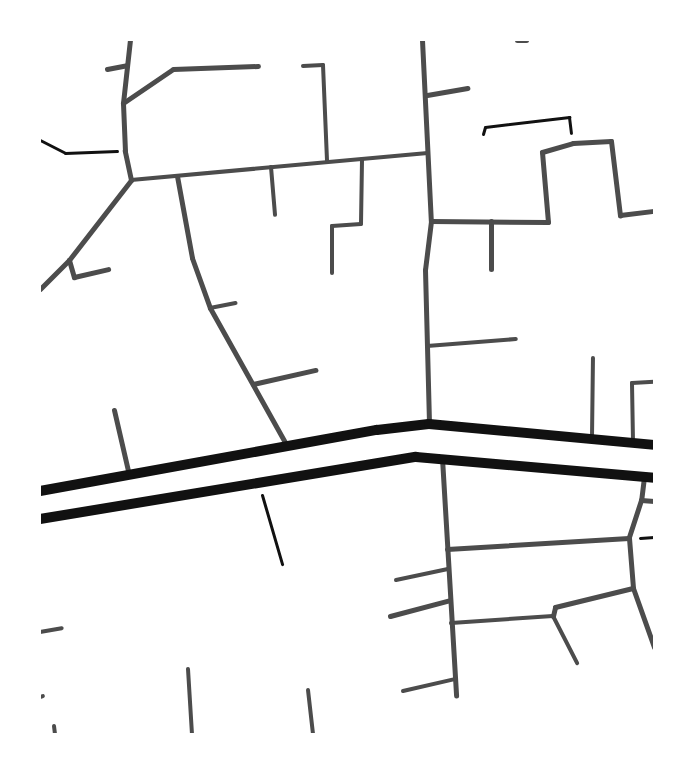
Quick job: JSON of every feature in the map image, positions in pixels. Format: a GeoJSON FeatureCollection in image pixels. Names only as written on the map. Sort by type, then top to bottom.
{"type":"FeatureCollection","features":[{"type":"Feature","properties":{"kind":"main road"},"geometry":{"type":"LineString","coordinates":[[40,491],[377,430],[429,424],[654,445]]}},
{"type":"Feature","properties":{"kind":"main road"},"geometry":{"type":"LineString","coordinates":[[40,519],[416,458],[442,458],[649,477]]}},
{"type":"Feature","properties":{"kind":"street"},"geometry":{"type":"LineString","coordinates":[[40,289],[69,260],[131,180],[125,151],[123,103],[130,40]]}},
{"type":"Feature","properties":{"kind":"street"},"geometry":{"type":"LineString","coordinates":[[422,40],[427,95],[431,221],[425,270],[429,424]]}},
{"type":"Feature","properties":{"kind":"street"},"geometry":{"type":"LineString","coordinates":[[517,40],[526,40]]}},
{"type":"Feature","properties":{"kind":"street"},"geometry":{"type":"LineString","coordinates":[[107,68],[127,65]]}},
{"type":"Feature","properties":{"kind":"street"},"geometry":{"type":"LineString","coordinates":[[123,103],[173,69],[258,66]]}},
{"type":"Feature","properties":{"kind":"street"},"geometry":{"type":"LineString","coordinates":[[427,95],[467,88]]}},
{"type":"Feature","properties":{"kind":"street"},"geometry":{"type":"LineString","coordinates":[[431,221],[548,222],[542,152],[573,143],[611,141],[620,216],[654,211]]}},
{"type":"Feature","properties":{"kind":"street"},"geometry":{"type":"LineString","coordinates":[[177,176],[192,258],[210,308],[287,446]]}},
{"type":"Feature","properties":{"kind":"street"},"geometry":{"type":"LineString","coordinates":[[491,221],[491,269]]}},
{"type":"Feature","properties":{"kind":"street"},"geometry":{"type":"LineString","coordinates":[[69,260],[74,277],[108,269]]}},
{"type":"Feature","properties":{"kind":"street"},"geometry":{"type":"LineString","coordinates":[[253,384],[315,370]]}},
{"type":"Feature","properties":{"kind":"street"},"geometry":{"type":"LineString","coordinates":[[114,410],[129,475]]}},
{"type":"Feature","properties":{"kind":"street"},"geometry":{"type":"LineString","coordinates":[[442,458],[456,696]]}},
{"type":"Feature","properties":{"kind":"street"},"geometry":{"type":"LineString","coordinates":[[649,477],[629,538],[633,588],[654,647]]}},
{"type":"Feature","properties":{"kind":"street"},"geometry":{"type":"LineString","coordinates":[[641,500],[654,501]]}},
{"type":"Feature","properties":{"kind":"street"},"geometry":{"type":"LineString","coordinates":[[447,549],[629,538]]}},
{"type":"Feature","properties":{"kind":"street"},"geometry":{"type":"LineString","coordinates":[[553,616],[556,607],[633,588]]}},
{"type":"Feature","properties":{"kind":"street"},"geometry":{"type":"LineString","coordinates":[[390,616],[450,600]]}},
{"type":"Feature","properties":{"kind":"lane"},"geometry":{"type":"LineString","coordinates":[[303,66],[323,65],[327,162]]}},
{"type":"Feature","properties":{"kind":"lane"},"geometry":{"type":"LineString","coordinates":[[131,180],[428,153]]}},
{"type":"Feature","properties":{"kind":"lane"},"geometry":{"type":"LineString","coordinates":[[332,273],[332,226],[361,224],[362,159]]}},
{"type":"Feature","properties":{"kind":"lane"},"geometry":{"type":"LineString","coordinates":[[271,167],[275,215]]}},
{"type":"Feature","properties":{"kind":"lane"},"geometry":{"type":"LineString","coordinates":[[210,308],[236,303]]}},
{"type":"Feature","properties":{"kind":"lane"},"geometry":{"type":"LineString","coordinates":[[427,346],[516,339]]}},
{"type":"Feature","properties":{"kind":"lane"},"geometry":{"type":"LineString","coordinates":[[592,439],[593,358]]}},
{"type":"Feature","properties":{"kind":"lane"},"geometry":{"type":"LineString","coordinates":[[633,443],[632,383],[654,382]]}},
{"type":"Feature","properties":{"kind":"lane"},"geometry":{"type":"LineString","coordinates":[[396,580],[448,569]]}},
{"type":"Feature","properties":{"kind":"lane"},"geometry":{"type":"LineString","coordinates":[[451,623],[553,616],[577,663]]}},
{"type":"Feature","properties":{"kind":"lane"},"geometry":{"type":"LineString","coordinates":[[40,632],[62,628]]}},
{"type":"Feature","properties":{"kind":"lane"},"geometry":{"type":"LineString","coordinates":[[188,669],[192,734]]}},
{"type":"Feature","properties":{"kind":"lane"},"geometry":{"type":"LineString","coordinates":[[404,691],[455,679]]}},
{"type":"Feature","properties":{"kind":"lane"},"geometry":{"type":"LineString","coordinates":[[308,690],[313,734]]}},
{"type":"Feature","properties":{"kind":"lane"},"geometry":{"type":"LineString","coordinates":[[54,726],[55,734]]}},
{"type":"Feature","properties":{"kind":"path"},"geometry":{"type":"LineString","coordinates":[[483,134],[485,127],[569,117],[573,143]]}},
{"type":"Feature","properties":{"kind":"path"},"geometry":{"type":"LineString","coordinates":[[40,140],[65,154],[125,151]]}},
{"type":"Feature","properties":{"kind":"path"},"geometry":{"type":"LineString","coordinates":[[259,483],[282,564]]}}]}
